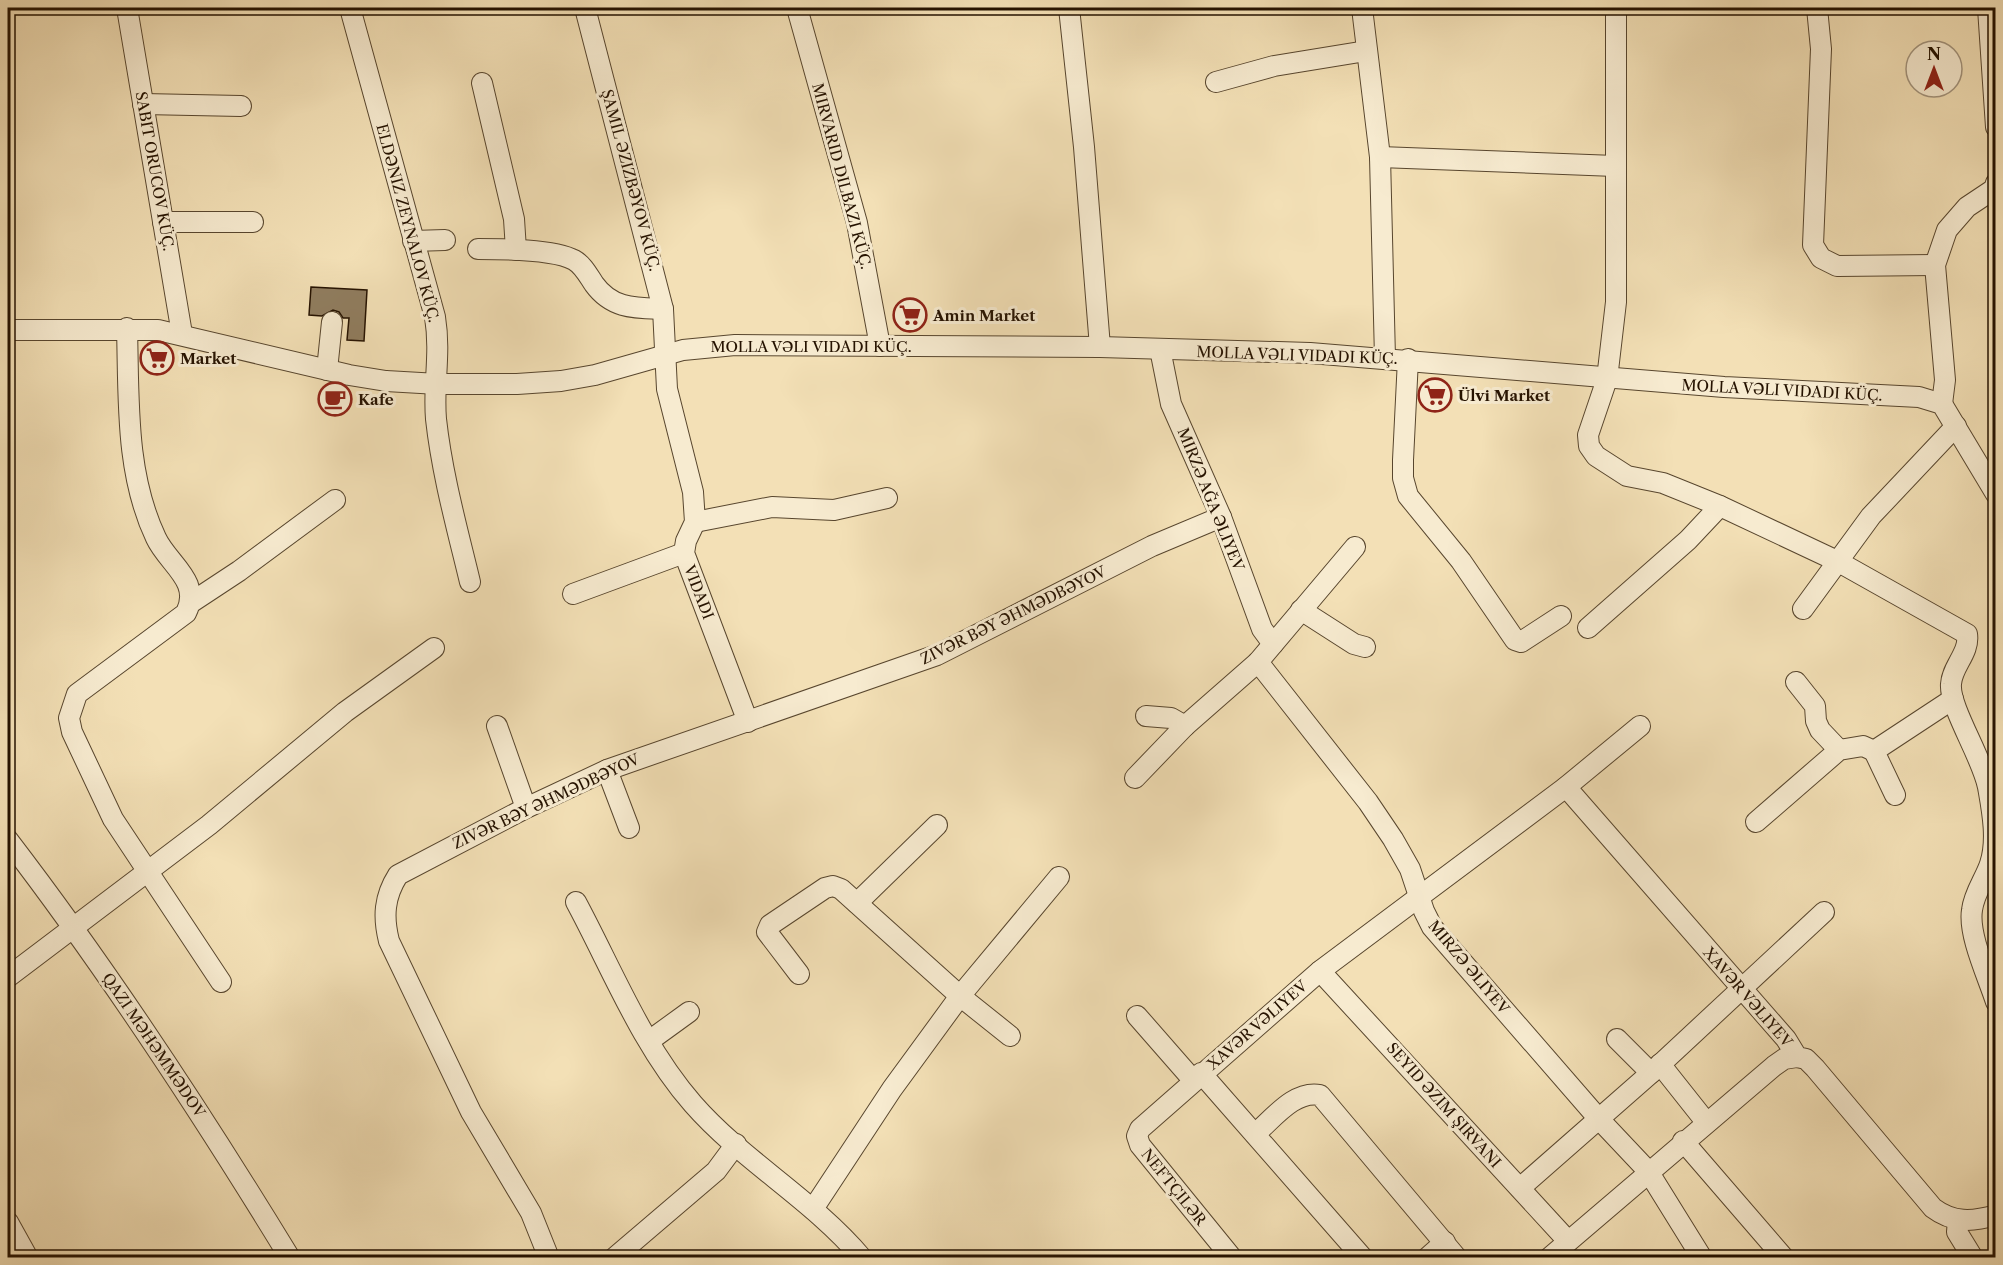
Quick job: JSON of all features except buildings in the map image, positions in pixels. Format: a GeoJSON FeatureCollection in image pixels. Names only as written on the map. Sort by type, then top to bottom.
{"type":"FeatureCollection","features":[{"type":"Feature","properties":{"kind":"street","name":"SABIT ORUCOV KÜÇ."},"geometry":{"type":"LineString","coordinates":[[127,8],[182,334]]}},
{"type":"Feature","properties":{"kind":"street","name":"ELDƏNIZ ZEYNALOV KÜÇ."},"geometry":{"type":"LineString","coordinates":[[350,8],[437,328],[436,420],[446,481],[470,582]]}},
{"type":"Feature","properties":{"kind":"street","name":"ŞAMIL ƏZIZBƏYOV KÜÇ."},"geometry":{"type":"LineString","coordinates":[[585,8],[663,309],[664,354]]}},
{"type":"Feature","properties":{"kind":"street","name":"MIRVARID DILBAZI KÜÇ."},"geometry":{"type":"LineString","coordinates":[[797,8],[857,223],[880,345]]}},
{"type":"Feature","properties":{"kind":"street"},"geometry":{"type":"LineString","coordinates":[[1069,8],[1084,147],[1100,347]]}},
{"type":"Feature","properties":{"kind":"street"},"geometry":{"type":"LineString","coordinates":[[1362,8],[1380,157],[1386,358]]}},
{"type":"Feature","properties":{"kind":"street"},"geometry":{"type":"LineString","coordinates":[[1616,8],[1616,302],[1607,379],[1588,435],[1589,446],[1596,456],[1627,476],[1663,483],[1720,506],[1837,561],[1967,634],[1969,644],[1954,673],[1951,685],[1953,699],[1975,747],[1988,786],[1993,852],[1971,911],[1973,930],[1995,1002]]}},
{"type":"Feature","properties":{"kind":"street"},"geometry":{"type":"LineString","coordinates":[[1817,8],[1821,49],[1813,245],[1821,258],[1837,266],[1935,265]]}},
{"type":"Feature","properties":{"kind":"street"},"geometry":{"type":"LineString","coordinates":[[1988,8],[1995,127]]}},
{"type":"Feature","properties":{"kind":"street"},"geometry":{"type":"LineString","coordinates":[[1216,82],[1274,66],[1366,51]]}},
{"type":"Feature","properties":{"kind":"street"},"geometry":{"type":"LineString","coordinates":[[482,83],[514,219],[516,250]]}},
{"type":"Feature","properties":{"kind":"street"},"geometry":{"type":"LineString","coordinates":[[143,104],[241,106]]}},
{"type":"Feature","properties":{"kind":"street"},"geometry":{"type":"LineString","coordinates":[[1380,157],[1615,166]]}},
{"type":"Feature","properties":{"kind":"street"},"geometry":{"type":"LineString","coordinates":[[1995,183],[1994,189],[1967,207],[1947,230],[1935,265],[1946,380],[1942,404],[1995,490]]}},
{"type":"Feature","properties":{"kind":"street"},"geometry":{"type":"LineString","coordinates":[[163,222],[253,222]]}},
{"type":"Feature","properties":{"kind":"street"},"geometry":{"type":"LineString","coordinates":[[413,242],[445,240]]}},
{"type":"Feature","properties":{"kind":"street"},"geometry":{"type":"LineString","coordinates":[[478,249],[516,250],[571,258],[580,264],[600,292],[624,308],[663,309]]}},
{"type":"Feature","properties":{"kind":"street"},"geometry":{"type":"LineString","coordinates":[[327,370],[332,322]]}},
{"type":"Feature","properties":{"kind":"street"},"geometry":{"type":"LineString","coordinates":[[127,328],[131,445],[137,484],[156,538],[186,581],[192,593],[192,602]]}},
{"type":"Feature","properties":{"kind":"street","name":"MOLLA VƏLI VIDADI KÜÇ."},"geometry":{"type":"LineString","coordinates":[[8,330],[127,328],[182,334],[327,370],[386,381],[438,384],[517,384],[561,381],[595,375],[664,354],[707,346],[1100,347],[1386,358],[1607,379],[1919,397],[1942,404]]}},
{"type":"Feature","properties":{"kind":"street","name":"MIRZƏ AĞA ƏLIYEV"},"geometry":{"type":"LineString","coordinates":[[1160,349],[1171,404],[1221,516],[1262,629],[1273,644]]}},
{"type":"Feature","properties":{"kind":"street","name":"VIDADI"},"geometry":{"type":"LineString","coordinates":[[664,354],[667,389],[693,492],[695,522],[686,541],[684,553],[748,722]]}},
{"type":"Feature","properties":{"kind":"street","name":"MOLLA VƏLI VIDADI KÜÇ."},"geometry":{"type":"LineString","coordinates":[[1408,360],[1403,460],[1403,478],[1408,496],[1461,561],[1515,640],[1521,642],[1561,616]]}},
{"type":"Feature","properties":{"kind":"street"},"geometry":{"type":"LineString","coordinates":[[1803,609],[1871,516],[1956,426]]}},
{"type":"Feature","properties":{"kind":"street"},"geometry":{"type":"LineString","coordinates":[[695,522],[772,507],[834,510],[887,498]]}},
{"type":"Feature","properties":{"kind":"street"},"geometry":{"type":"LineString","coordinates":[[221,982],[112,819],[72,732],[70,712],[77,694],[186,613],[192,602],[239,571],[335,500]]}},
{"type":"Feature","properties":{"kind":"street"},"geometry":{"type":"LineString","coordinates":[[1588,628],[1688,540],[1720,506]]}},
{"type":"Feature","properties":{"kind":"street","name":"ZIVƏR BƏY ƏHMƏDBƏYOV"},"geometry":{"type":"LineString","coordinates":[[549,1257],[518,1187],[471,1112],[389,941],[385,925],[385,906],[390,887],[398,875],[526,808],[607,770],[937,655],[1152,546],[1221,516]]}},
{"type":"Feature","properties":{"kind":"street"},"geometry":{"type":"LineString","coordinates":[[1135,778],[1185,726],[1258,662],[1355,548]]}},
{"type":"Feature","properties":{"kind":"street"},"geometry":{"type":"LineString","coordinates":[[573,594],[684,553]]}},
{"type":"Feature","properties":{"kind":"street"},"geometry":{"type":"LineString","coordinates":[[1301,610],[1354,644],[1365,647]]}},
{"type":"Feature","properties":{"kind":"street"},"geometry":{"type":"LineString","coordinates":[[8,977],[72,926],[209,825],[345,712],[434,648]]}},
{"type":"Feature","properties":{"kind":"street","name":"MIRZƏ ƏLIYEV"},"geometry":{"type":"LineString","coordinates":[[1258,662],[1394,838],[1404,855],[1432,927],[1598,1118],[1648,1171],[1702,1257]]}},
{"type":"Feature","properties":{"kind":"street"},"geometry":{"type":"LineString","coordinates":[[1796,682],[1815,706],[1816,721],[1820,730],[1839,750]]}},
{"type":"Feature","properties":{"kind":"street"},"geometry":{"type":"LineString","coordinates":[[1874,751],[1953,699]]}},
{"type":"Feature","properties":{"kind":"street"},"geometry":{"type":"LineString","coordinates":[[1146,716],[1171,718],[1185,726]]}},
{"type":"Feature","properties":{"kind":"street"},"geometry":{"type":"LineString","coordinates":[[496,726],[526,808]]}},
{"type":"Feature","properties":{"kind":"street","name":"XAVƏR VƏLIYEV"},"geometry":{"type":"LineString","coordinates":[[1140,1145],[1137,1136],[1140,1129],[1197,1076],[1320,971],[1419,895],[1566,788],[1640,726]]}},
{"type":"Feature","properties":{"kind":"street"},"geometry":{"type":"LineString","coordinates":[[1756,822],[1839,750],[1863,746],[1874,751],[1894,795]]}},
{"type":"Feature","properties":{"kind":"street"},"geometry":{"type":"LineString","coordinates":[[607,770],[629,828]]}},
{"type":"Feature","properties":{"kind":"street","name":"XAVƏR VƏLIYEV"},"geometry":{"type":"LineString","coordinates":[[1566,788],[1786,1039],[1797,1057],[1806,1059],[1815,1068],[1933,1208],[1945,1217],[1958,1220]]}},
{"type":"Feature","properties":{"kind":"street"},"geometry":{"type":"LineString","coordinates":[[857,903],[938,825]]}},
{"type":"Feature","properties":{"kind":"street"},"geometry":{"type":"LineString","coordinates":[[8,840],[72,926],[218,1141],[290,1257]]}},
{"type":"Feature","properties":{"kind":"street"},"geometry":{"type":"LineString","coordinates":[[813,1209],[892,1089],[960,996],[1059,877]]}},
{"type":"Feature","properties":{"kind":"street"},"geometry":{"type":"LineString","coordinates":[[799,974],[770,940],[767,932],[770,925],[825,888],[833,886],[841,889],[960,996],[1010,1036]]}},
{"type":"Feature","properties":{"kind":"street"},"geometry":{"type":"LineString","coordinates":[[576,902],[649,1041],[693,1104],[813,1209],[862,1257]]}},
{"type":"Feature","properties":{"kind":"street"},"geometry":{"type":"LineString","coordinates":[[1520,1188],[1656,1068],[1824,912]]}},
{"type":"Feature","properties":{"kind":"street","name":"SEYID ƏZIM ŞIRVANI"},"geometry":{"type":"LineString","coordinates":[[1320,971],[1452,1118],[1568,1241]]}},
{"type":"Feature","properties":{"kind":"street"},"geometry":{"type":"LineString","coordinates":[[649,1041],[689,1012]]}},
{"type":"Feature","properties":{"kind":"street"},"geometry":{"type":"LineString","coordinates":[[1137,1016],[1255,1134],[1363,1257]]}},
{"type":"Feature","properties":{"kind":"street"},"geometry":{"type":"LineString","coordinates":[[1617,1039],[1656,1068],[1706,1122]]}},
{"type":"Feature","properties":{"kind":"street"},"geometry":{"type":"LineString","coordinates":[[1549,1257],[1683,1141],[1779,1062],[1797,1057]]}},
{"type":"Feature","properties":{"kind":"street"},"geometry":{"type":"LineString","coordinates":[[1255,1134],[1300,1095],[1320,1095],[1451,1250],[1427,1257]]}},
{"type":"Feature","properties":{"kind":"street"},"geometry":{"type":"LineString","coordinates":[[1683,1141],[1784,1257]]}},
{"type":"Feature","properties":{"kind":"street"},"geometry":{"type":"LineString","coordinates":[[614,1257],[716,1171],[736,1144]]}},
{"type":"Feature","properties":{"kind":"street","name":"NEFTÇILƏR"},"geometry":{"type":"LineString","coordinates":[[1140,1145],[1232,1257]]}},
{"type":"Feature","properties":{"kind":"street"},"geometry":{"type":"LineString","coordinates":[[1973,1257],[1958,1232],[1958,1220],[1995,1215]]}},
{"type":"Feature","properties":{"kind":"street"},"geometry":{"type":"LineString","coordinates":[[8,1222],[28,1257]]}},
{"type":"Feature","properties":{"kind":"place","name":"Amin Market"},"geometry":{"type":"Point","coordinates":[910,315]}},
{"type":"Feature","properties":{"kind":"place","name":"Market"},"geometry":{"type":"Point","coordinates":[157,358]}},
{"type":"Feature","properties":{"kind":"place","name":"Ülvi Market"},"geometry":{"type":"Point","coordinates":[1435,395]}},
{"type":"Feature","properties":{"kind":"place","name":"Kafe"},"geometry":{"type":"Point","coordinates":[335,399]}}]}
